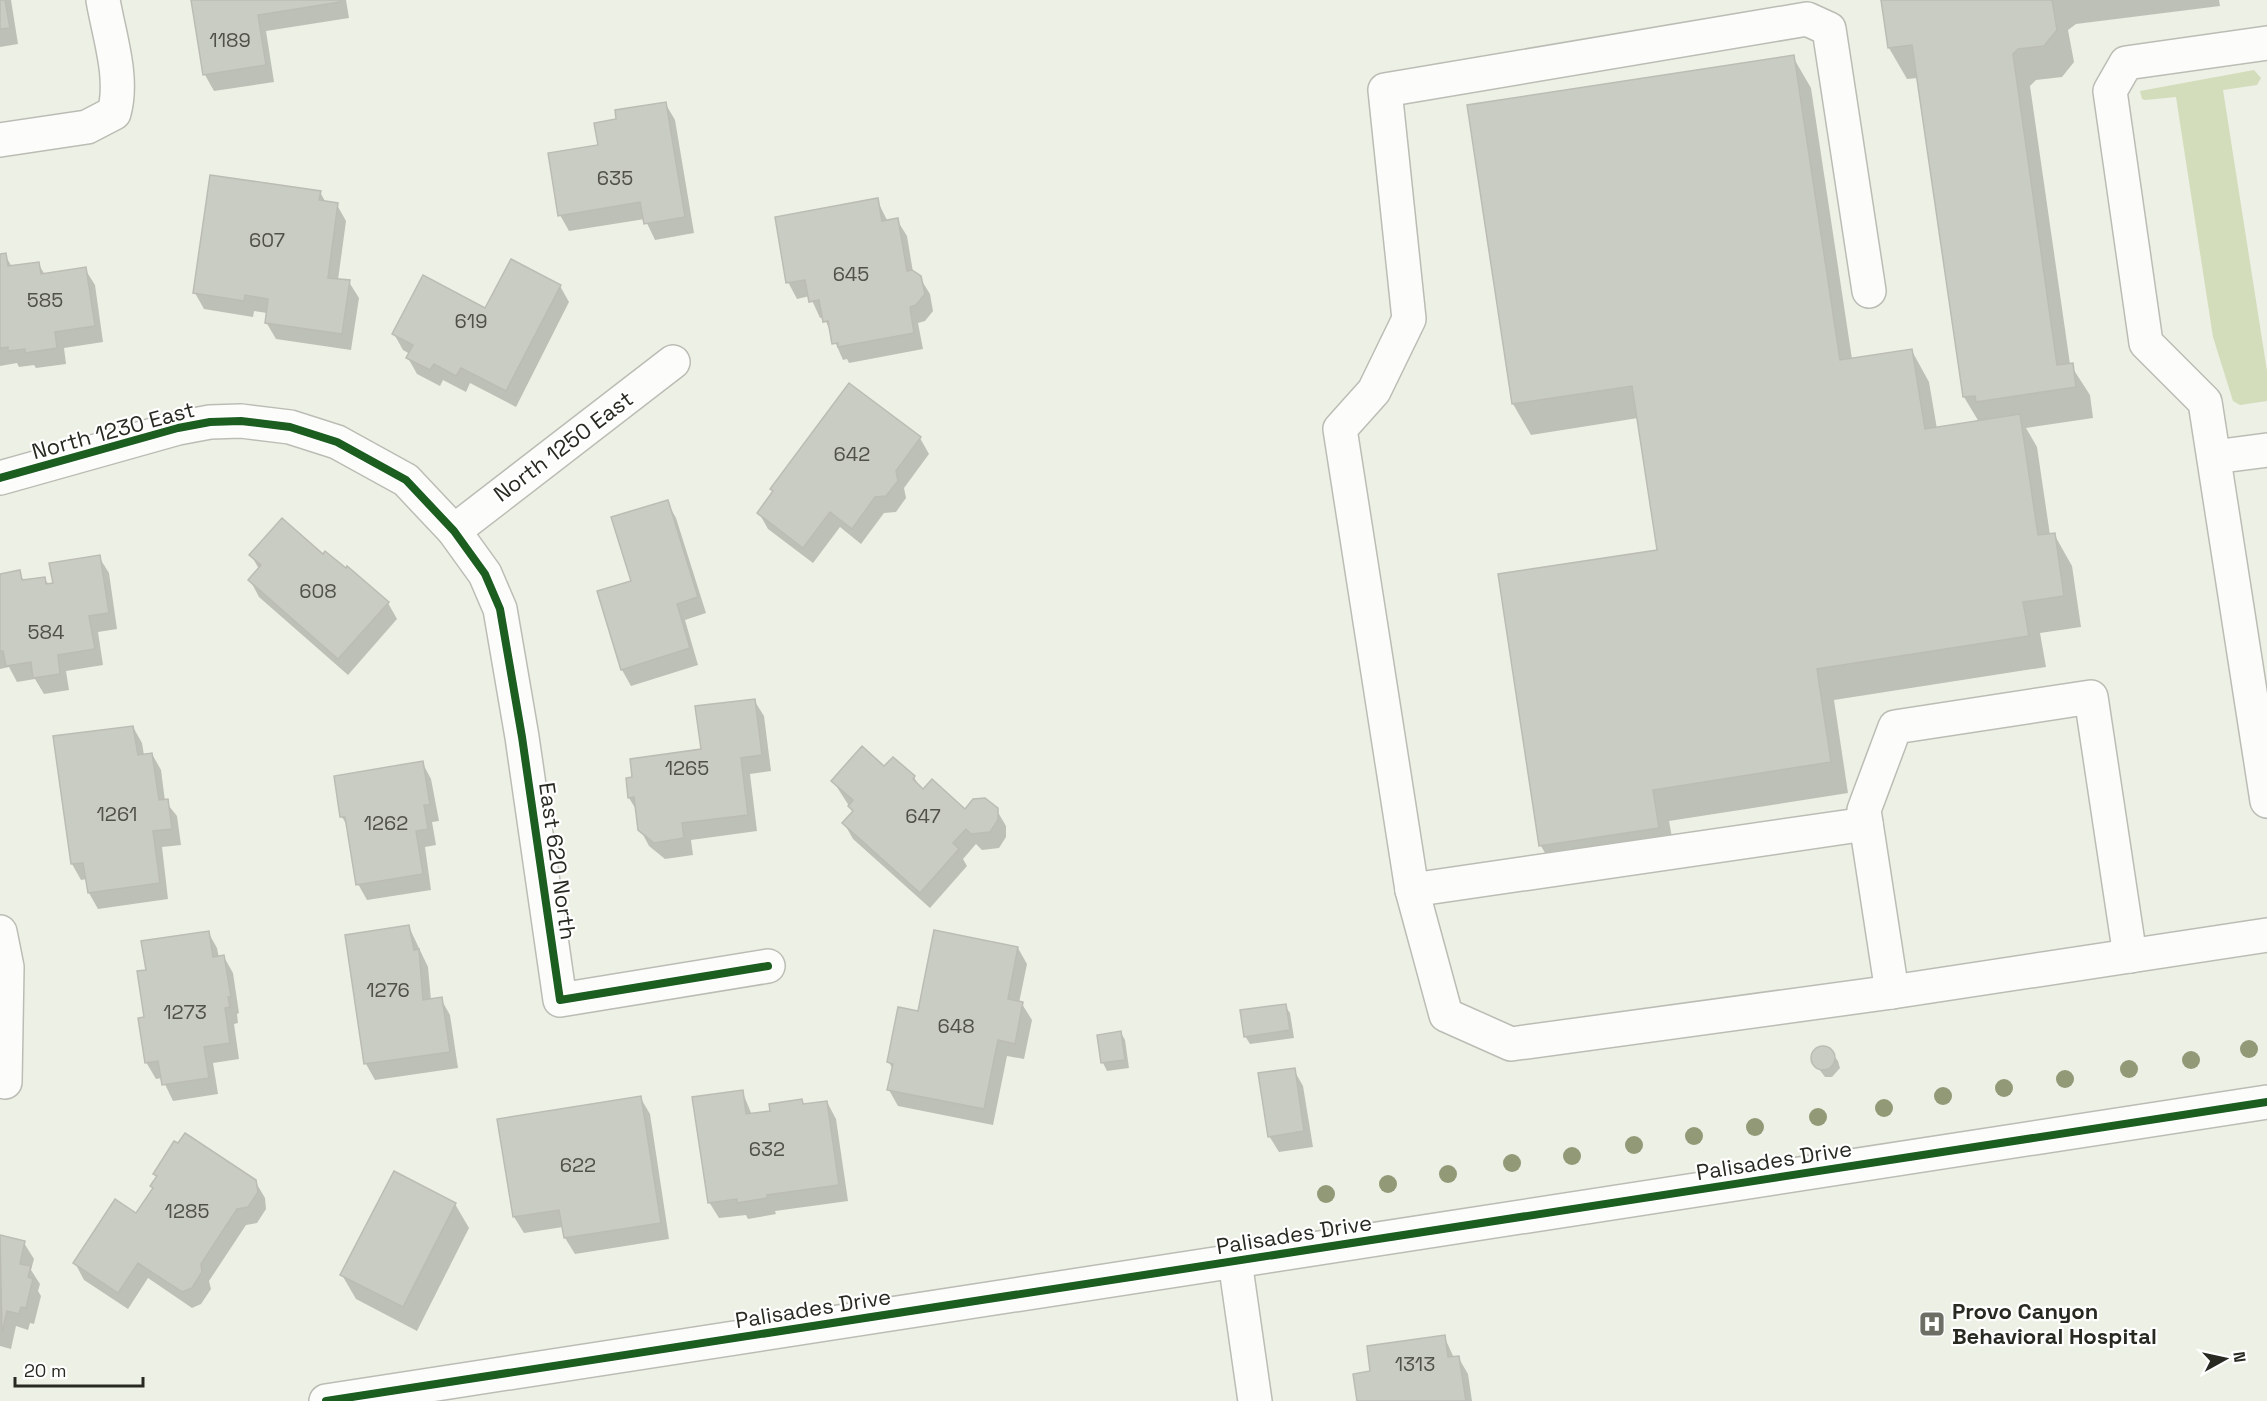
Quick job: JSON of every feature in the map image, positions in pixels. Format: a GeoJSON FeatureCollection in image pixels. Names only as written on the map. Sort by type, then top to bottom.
{"type":"FeatureCollection","features":[{"type":"Feature","properties":{"kind":"street"},"geometry":{"type":"LineString","coordinates":[[0,140],[87,127],[114,113],[118,98],[117,80],[104,0]]}},
{"type":"Feature","properties":{"kind":"street"},"geometry":{"type":"LineString","coordinates":[[1869,291],[1829,29],[1807,19],[1385,90],[1409,319],[1374,391],[1340,429],[1412,890],[1446,1015],[1511,1044],[1892,992],[2267,935]]}},
{"type":"Feature","properties":{"kind":"street"},"geometry":{"type":"LineString","coordinates":[[2267,43],[2126,63],[2110,91],[2146,343],[2205,402],[2267,801]]}},
{"type":"Feature","properties":{"kind":"street","name":"North 1250 East"},"geometry":{"type":"LineString","coordinates":[[454,531],[673,362]]}},
{"type":"Feature","properties":{"kind":"street","name":"North 1230 East"},"geometry":{"type":"LineString","coordinates":[[0,478],[178,428],[210,422],[241,421],[290,427],[337,442],[376,462],[406,480],[454,531]]}},
{"type":"Feature","properties":{"kind":"street"},"geometry":{"type":"LineString","coordinates":[[2214,457],[2267,450]]}},
{"type":"Feature","properties":{"kind":"street","name":"East 620 North"},"geometry":{"type":"LineString","coordinates":[[454,531],[485,574],[500,609],[522,737],[560,1000],[768,966]]}},
{"type":"Feature","properties":{"kind":"street"},"geometry":{"type":"LineString","coordinates":[[1892,992],[1864,810],[1894,727],[2091,697],[2130,956]]}},
{"type":"Feature","properties":{"kind":"street"},"geometry":{"type":"LineString","coordinates":[[1412,890],[1866,824]]}},
{"type":"Feature","properties":{"kind":"street"},"geometry":{"type":"LineString","coordinates":[[0,932],[7,967],[5,1082]]}},
{"type":"Feature","properties":{"kind":"street","name":"Palisades Drive"},"geometry":{"type":"LineString","coordinates":[[326,1401],[2267,1102]]}},
{"type":"Feature","properties":{"kind":"street"},"geometry":{"type":"LineString","coordinates":[[1235,1261],[1256,1401]]}},
{"type":"Feature","properties":{"kind":"green space"},"geometry":{"type":"Polygon","coordinates":[[[2254,70],[2261,78],[2257,85],[2223,90],[2267,371],[2267,401],[2240,405],[2233,401],[2213,337],[2176,97],[2145,100],[2142,99],[2140,91],[2254,70]]]}},
{"type":"Feature","properties":{"kind":"building"},"geometry":{"type":"Polygon","coordinates":[[[0,0],[5,0],[10,28],[0,29],[0,0]]]}},
{"type":"Feature","properties":{"kind":"building"},"geometry":{"type":"Polygon","coordinates":[[[191,0],[340,0],[340,2],[258,15],[266,65],[203,75],[191,0]]]}},
{"type":"Feature","properties":{"kind":"building"},"geometry":{"type":"Polygon","coordinates":[[[1881,0],[2052,0],[2057,30],[2044,46],[2018,49],[2013,54],[2057,365],[2073,363],[2076,387],[1976,402],[1975,396],[1963,397],[1912,45],[1888,48],[1881,0]]]}},
{"type":"Feature","properties":{"kind":"building"},"geometry":{"type":"Polygon","coordinates":[[[1794,55],[1840,360],[1912,349],[1925,429],[2020,414],[2038,535],[2055,533],[2064,596],[2023,602],[2029,636],[1817,669],[1831,762],[1653,790],[1659,828],[1539,846],[1498,574],[1657,550],[1632,386],[1512,404],[1467,105],[1794,55]]]}},
{"type":"Feature","properties":{"kind":"building"},"geometry":{"type":"Polygon","coordinates":[[[666,102],[685,217],[644,224],[640,202],[558,216],[548,153],[598,145],[594,123],[616,119],[615,110],[666,102]]]}},
{"type":"Feature","properties":{"kind":"building"},"geometry":{"type":"Polygon","coordinates":[[[210,175],[321,191],[319,200],[338,203],[328,278],[350,280],[342,334],[265,323],[268,299],[245,295],[244,301],[193,293],[210,175]]]}},
{"type":"Feature","properties":{"kind":"building"},"geometry":{"type":"Polygon","coordinates":[[[878,198],[882,221],[898,218],[907,271],[912,270],[921,276],[925,294],[916,305],[910,307],[914,333],[838,347],[838,343],[832,344],[828,321],[823,322],[819,300],[809,302],[805,280],[786,283],[775,217],[878,198]]]}},
{"type":"Feature","properties":{"kind":"building"},"geometry":{"type":"Polygon","coordinates":[[[6,253],[8,266],[39,262],[41,274],[86,267],[95,326],[55,332],[57,348],[25,353],[25,349],[8,351],[8,347],[0,348],[0,254],[6,253]]]}},
{"type":"Feature","properties":{"kind":"building"},"geometry":{"type":"Polygon","coordinates":[[[511,259],[561,285],[506,391],[461,368],[456,376],[434,364],[430,370],[406,358],[413,345],[392,334],[423,275],[485,308],[511,259]]]}},
{"type":"Feature","properties":{"kind":"building"},"geometry":{"type":"Polygon","coordinates":[[[849,383],[921,437],[896,471],[898,481],[886,496],[875,497],[852,529],[830,512],[803,548],[757,513],[773,491],[770,489],[849,383]]]}},
{"type":"Feature","properties":{"kind":"building"},"geometry":{"type":"Polygon","coordinates":[[[668,500],[698,597],[677,604],[690,648],[621,670],[597,591],[631,581],[611,517],[668,500]]]}},
{"type":"Feature","properties":{"kind":"building"},"geometry":{"type":"Polygon","coordinates":[[[282,518],[323,554],[325,551],[346,568],[347,566],[389,602],[338,659],[248,580],[261,565],[249,555],[282,518]]]}},
{"type":"Feature","properties":{"kind":"building"},"geometry":{"type":"Polygon","coordinates":[[[100,555],[109,613],[89,616],[95,649],[58,655],[60,674],[33,678],[31,662],[6,666],[3,651],[0,651],[0,574],[20,570],[22,580],[45,577],[46,584],[53,583],[49,563],[100,555]]]}},
{"type":"Feature","properties":{"kind":"building"},"geometry":{"type":"Polygon","coordinates":[[[755,699],[762,755],[741,758],[748,815],[682,823],[684,838],[654,843],[638,830],[634,797],[628,798],[626,778],[632,777],[630,759],[701,749],[695,706],[755,699]]]}},
{"type":"Feature","properties":{"kind":"building"},"geometry":{"type":"Polygon","coordinates":[[[133,726],[138,755],[152,753],[159,800],[168,799],[172,829],[153,831],[160,883],[88,893],[83,863],[71,864],[53,736],[133,726]]]}},
{"type":"Feature","properties":{"kind":"building"},"geometry":{"type":"Polygon","coordinates":[[[862,746],[884,766],[893,757],[915,776],[913,779],[923,789],[932,779],[965,809],[973,799],[985,798],[998,808],[998,820],[990,832],[971,834],[966,829],[953,843],[959,849],[920,893],[842,823],[853,811],[848,806],[853,800],[831,781],[862,746]]]}},
{"type":"Feature","properties":{"kind":"building"},"geometry":{"type":"Polygon","coordinates":[[[423,761],[430,805],[424,805],[428,829],[416,831],[423,874],[356,885],[345,817],[340,817],[334,776],[423,761]]]}},
{"type":"Feature","properties":{"kind":"building"},"geometry":{"type":"Polygon","coordinates":[[[409,925],[414,950],[419,949],[423,1000],[442,997],[450,1052],[364,1064],[345,935],[409,925]]]}},
{"type":"Feature","properties":{"kind":"building"},"geometry":{"type":"Polygon","coordinates":[[[934,930],[1018,947],[1008,999],[1023,1002],[1015,1044],[998,1040],[984,1109],[887,1090],[893,1064],[887,1062],[898,1007],[918,1011],[934,930]]]}},
{"type":"Feature","properties":{"kind":"building"},"geometry":{"type":"Polygon","coordinates":[[[209,931],[213,957],[224,955],[231,997],[228,997],[230,1007],[225,1008],[230,1043],[204,1047],[209,1078],[162,1085],[158,1061],[145,1063],[138,1018],[144,1017],[137,971],[146,970],[141,941],[209,931]]]}},
{"type":"Feature","properties":{"kind":"building"},"geometry":{"type":"Polygon","coordinates":[[[1286,1004],[1290,1030],[1244,1037],[1240,1010],[1286,1004]]]}},
{"type":"Feature","properties":{"kind":"building"},"geometry":{"type":"Polygon","coordinates":[[[1121,1031],[1125,1060],[1101,1063],[1097,1035],[1121,1031]]]}},
{"type":"Feature","properties":{"kind":"building"},"geometry":{"type":"Polygon","coordinates":[[[1823,1046],[1832,1049],[1835,1058],[1832,1067],[1823,1070],[1814,1067],[1811,1058],[1814,1049],[1823,1046]]]}},
{"type":"Feature","properties":{"kind":"building"},"geometry":{"type":"Polygon","coordinates":[[[1295,1068],[1304,1131],[1268,1137],[1258,1073],[1295,1068]]]}},
{"type":"Feature","properties":{"kind":"building"},"geometry":{"type":"Polygon","coordinates":[[[743,1090],[746,1114],[770,1111],[769,1104],[802,1099],[803,1104],[827,1101],[839,1185],[767,1195],[767,1198],[737,1203],[737,1199],[708,1203],[692,1097],[743,1090]]]}},
{"type":"Feature","properties":{"kind":"building"},"geometry":{"type":"Polygon","coordinates":[[[641,1096],[661,1223],[564,1238],[559,1210],[513,1217],[497,1119],[641,1096]]]}},
{"type":"Feature","properties":{"kind":"building"},"geometry":{"type":"Polygon","coordinates":[[[185,1133],[256,1180],[258,1192],[248,1207],[237,1209],[201,1264],[202,1272],[192,1288],[182,1292],[138,1263],[118,1293],[73,1263],[115,1199],[136,1213],[153,1188],[150,1186],[157,1176],[153,1174],[174,1141],[178,1143],[185,1133]]]}},
{"type":"Feature","properties":{"kind":"building"},"geometry":{"type":"Polygon","coordinates":[[[394,1171],[456,1203],[403,1307],[340,1275],[394,1171]]]}},
{"type":"Feature","properties":{"kind":"building"},"geometry":{"type":"Polygon","coordinates":[[[0,1235],[25,1241],[20,1264],[31,1266],[28,1277],[33,1279],[26,1308],[21,1307],[19,1314],[7,1311],[2,1333],[0,1235]]]}},
{"type":"Feature","properties":{"kind":"building"},"geometry":{"type":"Polygon","coordinates":[[[1445,1335],[1448,1357],[1459,1356],[1466,1401],[1357,1401],[1353,1374],[1370,1371],[1367,1346],[1445,1335]]]}},
{"type":"Feature","properties":{"kind":"cycle path"},"geometry":{"type":"LineString","coordinates":[[0,478],[178,428],[210,422],[241,421],[290,427],[337,442],[406,480],[454,531],[485,574],[500,609],[522,737],[560,1000],[768,966]]}},
{"type":"Feature","properties":{"kind":"cycle path"},"geometry":{"type":"LineString","coordinates":[[326,1401],[2267,1102]]}},
{"type":"Feature","properties":{"kind":"place","name":"Provo Canyon Behavioral Hospital"},"geometry":{"type":"Point","coordinates":[1932,1324]}}]}
